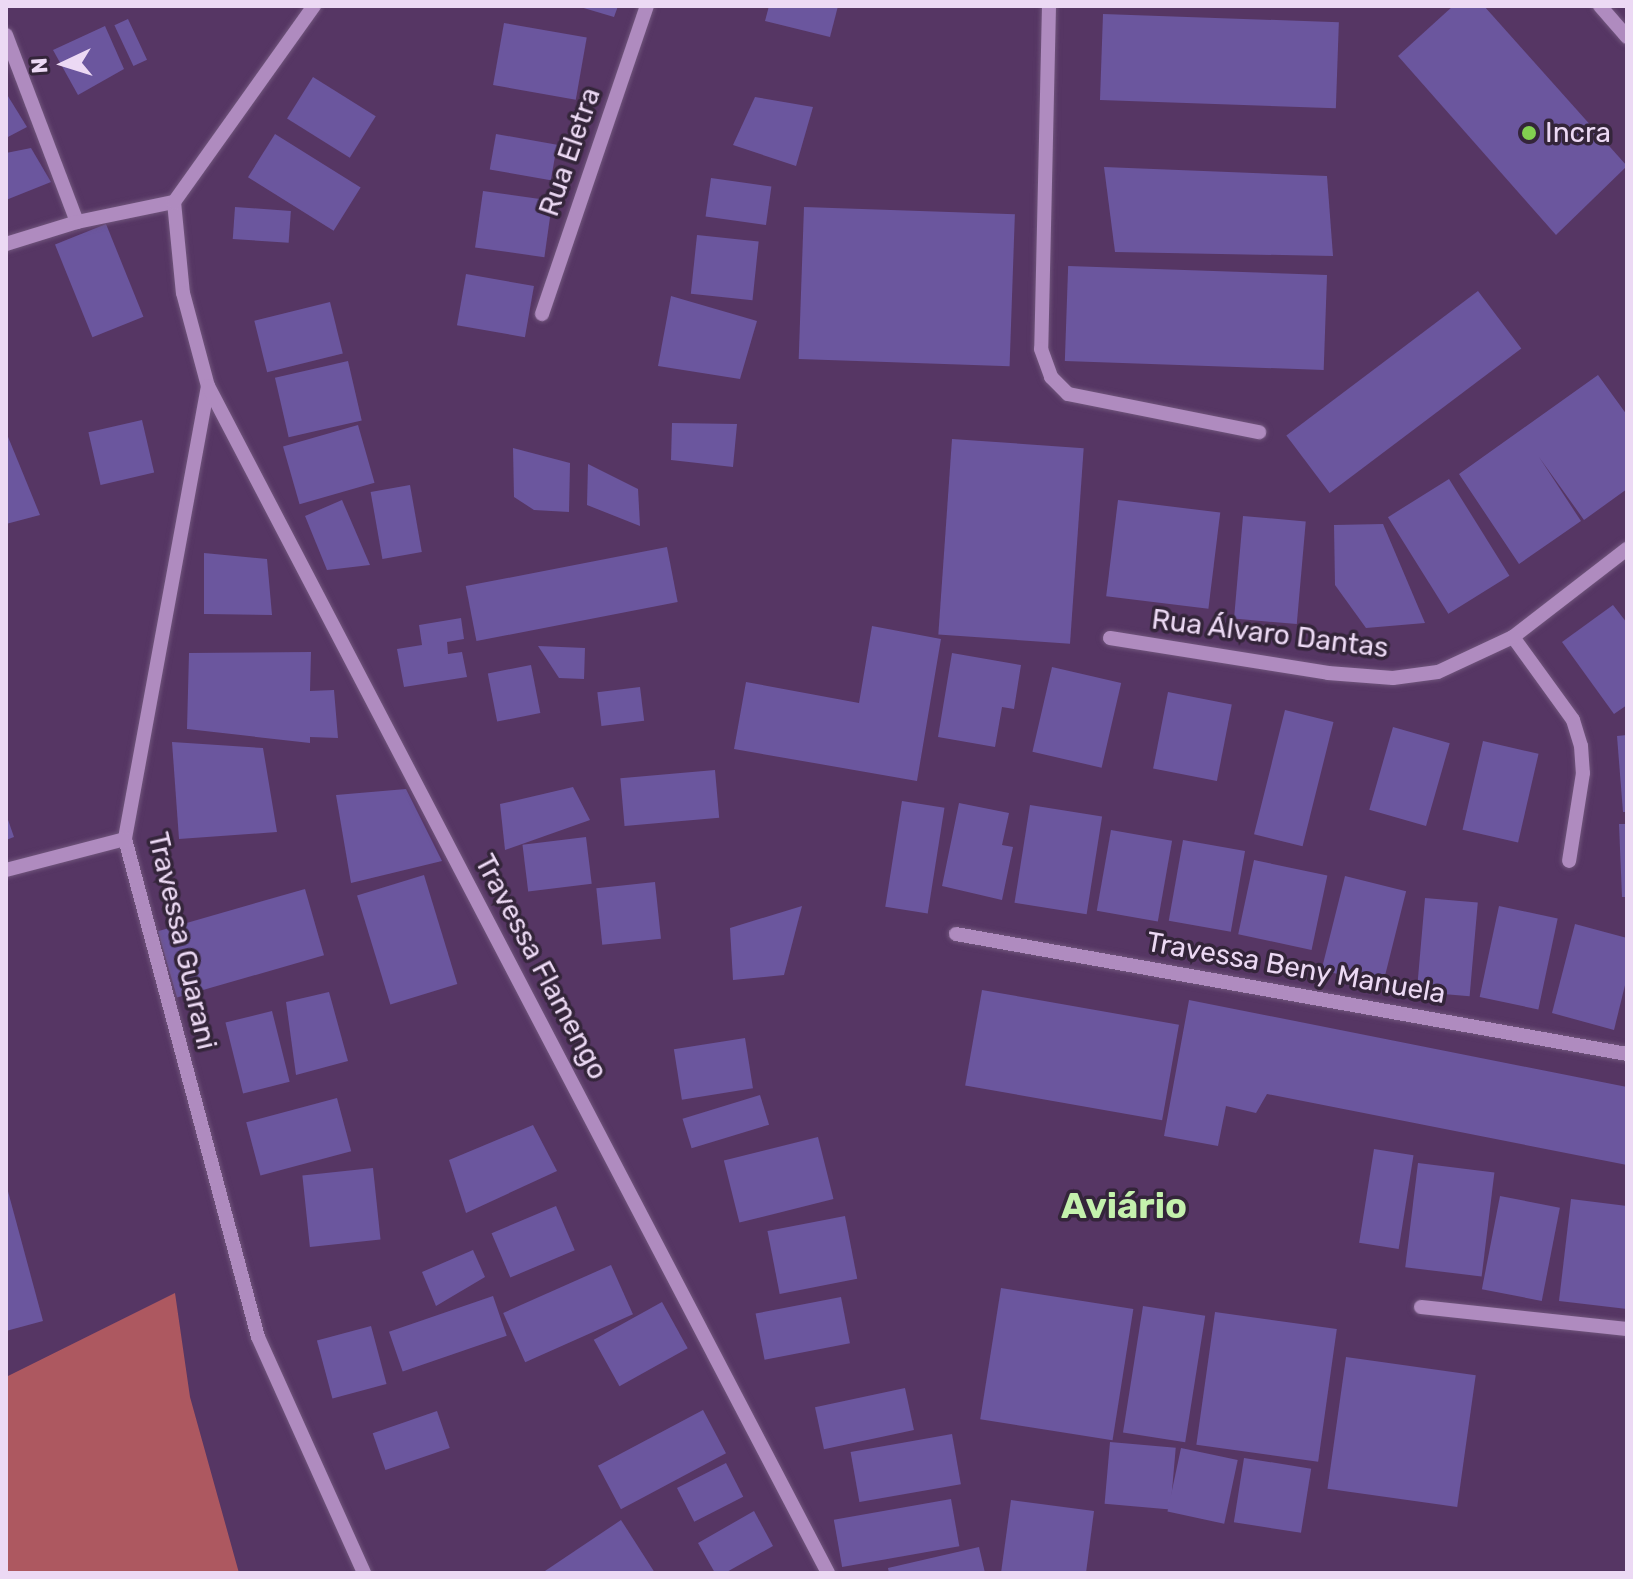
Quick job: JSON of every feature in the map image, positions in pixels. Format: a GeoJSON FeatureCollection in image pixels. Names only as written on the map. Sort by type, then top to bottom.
{"type":"FeatureCollection","features":[{"type":"Feature","properties":{"kind":"street"},"geometry":{"type":"LineString","coordinates":[[6,244],[77,222],[174,202],[314,6]]}},
{"type":"Feature","properties":{"kind":"street","name":"Rua Eletra"},"geometry":{"type":"LineString","coordinates":[[542,314],[647,6]]}},
{"type":"Feature","properties":{"kind":"street"},"geometry":{"type":"LineString","coordinates":[[1049,6],[1041,349],[1051,377],[1068,394],[1259,432]]}},
{"type":"Feature","properties":{"kind":"street"},"geometry":{"type":"LineString","coordinates":[[1600,6],[1627,37]]}},
{"type":"Feature","properties":{"kind":"street"},"geometry":{"type":"LineString","coordinates":[[6,35],[77,222]]}},
{"type":"Feature","properties":{"kind":"street","name":"Travessa Guarani"},"geometry":{"type":"LineString","coordinates":[[174,202],[183,293],[208,386],[125,839],[258,1337],[364,1573]]}},
{"type":"Feature","properties":{"kind":"street","name":"Travessa Flamengo"},"geometry":{"type":"LineString","coordinates":[[208,386],[828,1573]]}},
{"type":"Feature","properties":{"kind":"street","name":"Rua Álvaro Dantas"},"geometry":{"type":"LineString","coordinates":[[1110,638],[1328,673],[1393,678],[1438,672],[1513,637],[1627,549]]}},
{"type":"Feature","properties":{"kind":"street"},"geometry":{"type":"LineString","coordinates":[[1513,637],[1573,720],[1581,746],[1583,773],[1569,861]]}},
{"type":"Feature","properties":{"kind":"street"},"geometry":{"type":"LineString","coordinates":[[6,870],[125,839]]}},
{"type":"Feature","properties":{"kind":"street","name":"Travessa Beny Manuela"},"geometry":{"type":"LineString","coordinates":[[956,934],[1627,1054]]}},
{"type":"Feature","properties":{"kind":"street"},"geometry":{"type":"LineString","coordinates":[[1421,1307],[1627,1329]]}},
{"type":"Feature","properties":{"kind":"shaded area"},"geometry":{"type":"Polygon","coordinates":[[[175,1293],[190,1397],[239,1573],[6,1573],[6,1377],[175,1293]]]}},
{"type":"Feature","properties":{"kind":"building"},"geometry":{"type":"Polygon","coordinates":[[[577,6],[618,6],[614,17],[577,6]]]}},
{"type":"Feature","properties":{"kind":"building"},"geometry":{"type":"Polygon","coordinates":[[[769,6],[838,6],[830,37],[765,21],[769,6]]]}},
{"type":"Feature","properties":{"kind":"building"},"geometry":{"type":"Polygon","coordinates":[[[1453,6],[1484,6],[1627,166],[1556,235],[1398,56],[1453,6]]]}},
{"type":"Feature","properties":{"kind":"building"},"geometry":{"type":"Polygon","coordinates":[[[1103,14],[1339,22],[1336,108],[1100,100],[1103,14]]]}},
{"type":"Feature","properties":{"kind":"building"},"geometry":{"type":"Polygon","coordinates":[[[128,19],[147,60],[133,66],[114,25],[128,19]]]}},
{"type":"Feature","properties":{"kind":"building"},"geometry":{"type":"Polygon","coordinates":[[[504,23],[587,38],[576,100],[493,85],[504,23]]]}},
{"type":"Feature","properties":{"kind":"building"},"geometry":{"type":"Polygon","coordinates":[[[105,26],[124,69],[78,95],[53,50],[105,26]]]}},
{"type":"Feature","properties":{"kind":"building"},"geometry":{"type":"Polygon","coordinates":[[[313,77],[376,116],[350,158],[287,119],[313,77]]]}},
{"type":"Feature","properties":{"kind":"building"},"geometry":{"type":"Polygon","coordinates":[[[6,93],[27,127],[6,138],[6,93]]]}},
{"type":"Feature","properties":{"kind":"building"},"geometry":{"type":"Polygon","coordinates":[[[755,97],[813,107],[796,166],[733,145],[755,97]]]}},
{"type":"Feature","properties":{"kind":"building"},"geometry":{"type":"Polygon","coordinates":[[[275,134],[361,188],[334,231],[248,177],[275,134]]]}},
{"type":"Feature","properties":{"kind":"building"},"geometry":{"type":"Polygon","coordinates":[[[496,134],[557,145],[551,180],[490,169],[496,134]]]}},
{"type":"Feature","properties":{"kind":"building"},"geometry":{"type":"Polygon","coordinates":[[[31,148],[51,182],[6,200],[6,153],[31,148]]]}},
{"type":"Feature","properties":{"kind":"building"},"geometry":{"type":"Polygon","coordinates":[[[1104,167],[1327,176],[1333,256],[1115,252],[1104,167]]]}},
{"type":"Feature","properties":{"kind":"building"},"geometry":{"type":"Polygon","coordinates":[[[711,178],[771,186],[766,225],[706,217],[711,178]]]}},
{"type":"Feature","properties":{"kind":"building"},"geometry":{"type":"Polygon","coordinates":[[[483,191],[552,201],[544,257],[475,247],[483,191]]]}},
{"type":"Feature","properties":{"kind":"building"},"geometry":{"type":"Polygon","coordinates":[[[235,207],[291,211],[289,243],[233,239],[235,207]]]}},
{"type":"Feature","properties":{"kind":"building"},"geometry":{"type":"Polygon","coordinates":[[[804,207],[1015,214],[1010,366],[799,359],[804,207]]]}},
{"type":"Feature","properties":{"kind":"building"},"geometry":{"type":"Polygon","coordinates":[[[106,224],[143,317],[92,337],[55,245],[106,224]]]}},
{"type":"Feature","properties":{"kind":"building"},"geometry":{"type":"Polygon","coordinates":[[[697,235],[759,241],[752,300],[691,294],[697,235]]]}},
{"type":"Feature","properties":{"kind":"building"},"geometry":{"type":"Polygon","coordinates":[[[1068,266],[1327,275],[1324,370],[1065,361],[1068,266]]]}},
{"type":"Feature","properties":{"kind":"building"},"geometry":{"type":"Polygon","coordinates":[[[466,274],[534,286],[525,337],[457,325],[466,274]]]}},
{"type":"Feature","properties":{"kind":"building"},"geometry":{"type":"Polygon","coordinates":[[[1478,291],[1521,349],[1330,493],[1286,435],[1478,291]]]}},
{"type":"Feature","properties":{"kind":"building"},"geometry":{"type":"Polygon","coordinates":[[[671,296],[757,321],[740,379],[658,366],[671,296]]]}},
{"type":"Feature","properties":{"kind":"building"},"geometry":{"type":"Polygon","coordinates":[[[330,302],[343,353],[267,372],[254,321],[330,302]]]}},
{"type":"Feature","properties":{"kind":"building"},"geometry":{"type":"Polygon","coordinates":[[[348,361],[362,420],[289,437],[275,378],[348,361]]]}},
{"type":"Feature","properties":{"kind":"building"},"geometry":{"type":"Polygon","coordinates":[[[1598,375],[1627,415],[1627,489],[1584,520],[1539,457],[1581,521],[1519,564],[1459,474],[1598,375]]]}},
{"type":"Feature","properties":{"kind":"building"},"geometry":{"type":"Polygon","coordinates":[[[142,420],[154,473],[101,485],[88,432],[142,420]]]}},
{"type":"Feature","properties":{"kind":"building"},"geometry":{"type":"Polygon","coordinates":[[[672,423],[737,424],[733,467],[671,460],[672,423]]]}},
{"type":"Feature","properties":{"kind":"building"},"geometry":{"type":"Polygon","coordinates":[[[358,425],[375,483],[300,504],[283,446],[358,425]]]}},
{"type":"Feature","properties":{"kind":"building"},"geometry":{"type":"Polygon","coordinates":[[[6,432],[40,515],[6,524],[6,432]]]}},
{"type":"Feature","properties":{"kind":"building"},"geometry":{"type":"Polygon","coordinates":[[[952,439],[1084,448],[1070,644],[938,635],[952,439]]]}},
{"type":"Feature","properties":{"kind":"building"},"geometry":{"type":"Polygon","coordinates":[[[513,448],[570,463],[569,512],[534,510],[514,497],[513,448]]]}},
{"type":"Feature","properties":{"kind":"building"},"geometry":{"type":"Polygon","coordinates":[[[588,464],[638,489],[640,526],[587,505],[588,464]]]}},
{"type":"Feature","properties":{"kind":"building"},"geometry":{"type":"Polygon","coordinates":[[[1449,479],[1509,576],[1448,614],[1388,517],[1449,479]]]}},
{"type":"Feature","properties":{"kind":"building"},"geometry":{"type":"Polygon","coordinates":[[[410,485],[422,552],[382,559],[371,492],[410,485]]]}},
{"type":"Feature","properties":{"kind":"building"},"geometry":{"type":"Polygon","coordinates":[[[342,500],[370,565],[327,570],[305,516],[342,500]]]}},
{"type":"Feature","properties":{"kind":"building"},"geometry":{"type":"Polygon","coordinates":[[[1118,500],[1220,513],[1208,609],[1106,596],[1118,500]]]}},
{"type":"Feature","properties":{"kind":"building"},"geometry":{"type":"Polygon","coordinates":[[[1243,516],[1306,521],[1297,624],[1234,619],[1243,516]]]}},
{"type":"Feature","properties":{"kind":"building"},"geometry":{"type":"Polygon","coordinates":[[[1383,524],[1425,623],[1366,628],[1335,585],[1334,525],[1383,524]]]}},
{"type":"Feature","properties":{"kind":"building"},"geometry":{"type":"Polygon","coordinates":[[[667,547],[678,602],[476,641],[466,586],[667,547]]]}},
{"type":"Feature","properties":{"kind":"building"},"geometry":{"type":"Polygon","coordinates":[[[204,553],[267,559],[272,615],[204,614],[204,553]]]}},
{"type":"Feature","properties":{"kind":"building"},"geometry":{"type":"Polygon","coordinates":[[[1613,605],[1627,623],[1627,705],[1614,714],[1562,642],[1613,605]]]}},
{"type":"Feature","properties":{"kind":"building"},"geometry":{"type":"Polygon","coordinates":[[[461,618],[464,639],[447,642],[448,654],[462,652],[467,677],[404,687],[397,649],[422,645],[419,625],[461,618]]]}},
{"type":"Feature","properties":{"kind":"building"},"geometry":{"type":"Polygon","coordinates":[[[872,626],[941,639],[917,781],[734,749],[746,682],[859,703],[872,626]]]}},
{"type":"Feature","properties":{"kind":"building"},"geometry":{"type":"Polygon","coordinates":[[[538,646],[585,648],[584,679],[559,678],[538,646]]]}},
{"type":"Feature","properties":{"kind":"building"},"geometry":{"type":"Polygon","coordinates":[[[311,652],[310,691],[334,690],[338,738],[310,737],[310,743],[187,729],[189,653],[311,652]]]}},
{"type":"Feature","properties":{"kind":"building"},"geometry":{"type":"Polygon","coordinates":[[[952,653],[1021,665],[1014,709],[1002,707],[995,747],[938,737],[952,653]]]}},
{"type":"Feature","properties":{"kind":"building"},"geometry":{"type":"Polygon","coordinates":[[[531,665],[540,713],[497,721],[488,673],[531,665]]]}},
{"type":"Feature","properties":{"kind":"building"},"geometry":{"type":"Polygon","coordinates":[[[1052,667],[1121,683],[1102,768],[1032,752],[1052,667]]]}},
{"type":"Feature","properties":{"kind":"building"},"geometry":{"type":"Polygon","coordinates":[[[640,687],[644,721],[601,726],[597,692],[640,687]]]}},
{"type":"Feature","properties":{"kind":"building"},"geometry":{"type":"Polygon","coordinates":[[[1168,692],[1232,704],[1217,781],[1153,769],[1168,692]]]}},
{"type":"Feature","properties":{"kind":"building"},"geometry":{"type":"Polygon","coordinates":[[[1285,710],[1334,722],[1303,846],[1254,834],[1285,710]]]}},
{"type":"Feature","properties":{"kind":"building"},"geometry":{"type":"Polygon","coordinates":[[[1393,727],[1450,743],[1426,826],[1369,810],[1393,727]]]}},
{"type":"Feature","properties":{"kind":"building"},"geometry":{"type":"Polygon","coordinates":[[[1627,735],[1627,812],[1623,812],[1617,736],[1627,735]]]}},
{"type":"Feature","properties":{"kind":"building"},"geometry":{"type":"Polygon","coordinates":[[[1483,741],[1539,754],[1518,842],[1463,830],[1483,741]]]}},
{"type":"Feature","properties":{"kind":"building"},"geometry":{"type":"Polygon","coordinates":[[[172,742],[263,748],[277,832],[179,839],[172,742]]]}},
{"type":"Feature","properties":{"kind":"building"},"geometry":{"type":"Polygon","coordinates":[[[715,770],[719,818],[625,826],[620,778],[715,770]]]}},
{"type":"Feature","properties":{"kind":"building"},"geometry":{"type":"Polygon","coordinates":[[[573,787],[590,820],[505,850],[500,804],[573,787]]]}},
{"type":"Feature","properties":{"kind":"building"},"geometry":{"type":"Polygon","coordinates":[[[406,789],[442,861],[351,883],[336,795],[406,789]]]}},
{"type":"Feature","properties":{"kind":"building"},"geometry":{"type":"Polygon","coordinates":[[[902,801],[944,808],[928,913],[885,907],[902,801]]]}},
{"type":"Feature","properties":{"kind":"building"},"geometry":{"type":"Polygon","coordinates":[[[959,803],[1009,813],[1002,845],[1013,847],[1002,900],[942,886],[959,803]]]}},
{"type":"Feature","properties":{"kind":"building"},"geometry":{"type":"Polygon","coordinates":[[[1030,805],[1102,816],[1087,914],[1015,903],[1030,805]]]}},
{"type":"Feature","properties":{"kind":"building"},"geometry":{"type":"Polygon","coordinates":[[[6,814],[14,837],[6,840],[6,814]]]}},
{"type":"Feature","properties":{"kind":"building"},"geometry":{"type":"Polygon","coordinates":[[[1619,824],[1627,824],[1627,897],[1622,897],[1619,824]]]}},
{"type":"Feature","properties":{"kind":"building"},"geometry":{"type":"Polygon","coordinates":[[[1111,830],[1172,841],[1158,922],[1097,911],[1111,830]]]}},
{"type":"Feature","properties":{"kind":"building"},"geometry":{"type":"Polygon","coordinates":[[[586,837],[592,884],[528,891],[522,845],[586,837]]]}},
{"type":"Feature","properties":{"kind":"building"},"geometry":{"type":"Polygon","coordinates":[[[1183,840],[1245,851],[1231,932],[1169,921],[1183,840]]]}},
{"type":"Feature","properties":{"kind":"building"},"geometry":{"type":"Polygon","coordinates":[[[1254,860],[1327,876],[1312,950],[1238,934],[1254,860]]]}},
{"type":"Feature","properties":{"kind":"building"},"geometry":{"type":"Polygon","coordinates":[[[424,875],[457,984],[390,1004],[357,895],[424,875]]]}},
{"type":"Feature","properties":{"kind":"building"},"geometry":{"type":"Polygon","coordinates":[[[1345,876],[1406,891],[1383,985],[1322,970],[1345,876]]]}},
{"type":"Feature","properties":{"kind":"building"},"geometry":{"type":"Polygon","coordinates":[[[655,882],[661,939],[602,945],[596,888],[655,882]]]}},
{"type":"Feature","properties":{"kind":"building"},"geometry":{"type":"Polygon","coordinates":[[[305,889],[324,955],[177,997],[158,931],[305,889]]]}},
{"type":"Feature","properties":{"kind":"building"},"geometry":{"type":"Polygon","coordinates":[[[1425,898],[1478,903],[1470,996],[1417,992],[1425,898]]]}},
{"type":"Feature","properties":{"kind":"building"},"geometry":{"type":"Polygon","coordinates":[[[802,906],[784,975],[733,980],[730,928],[802,906]]]}},
{"type":"Feature","properties":{"kind":"building"},"geometry":{"type":"Polygon","coordinates":[[[1499,906],[1558,918],[1538,1009],[1480,997],[1499,906]]]}},
{"type":"Feature","properties":{"kind":"building"},"geometry":{"type":"Polygon","coordinates":[[[1575,924],[1627,938],[1627,977],[1614,1030],[1552,1013],[1575,924]]]}},
{"type":"Feature","properties":{"kind":"building"},"geometry":{"type":"Polygon","coordinates":[[[982,990],[1179,1025],[1162,1120],[965,1086],[982,990]]]}},
{"type":"Feature","properties":{"kind":"building"},"geometry":{"type":"Polygon","coordinates":[[[329,992],[348,1061],[296,1075],[286,1002],[329,992]]]}},
{"type":"Feature","properties":{"kind":"building"},"geometry":{"type":"Polygon","coordinates":[[[1189,1000],[1627,1087],[1627,1165],[1267,1094],[1256,1113],[1226,1106],[1218,1146],[1164,1136],[1189,1000]]]}},
{"type":"Feature","properties":{"kind":"building"},"geometry":{"type":"Polygon","coordinates":[[[272,1011],[290,1082],[243,1093],[225,1023],[272,1011]]]}},
{"type":"Feature","properties":{"kind":"building"},"geometry":{"type":"Polygon","coordinates":[[[745,1038],[753,1088],[682,1100],[674,1049],[745,1038]]]}},
{"type":"Feature","properties":{"kind":"building"},"geometry":{"type":"Polygon","coordinates":[[[760,1095],[769,1125],[692,1148],[683,1119],[760,1095]]]}},
{"type":"Feature","properties":{"kind":"building"},"geometry":{"type":"Polygon","coordinates":[[[337,1098],[351,1151],[260,1175],[246,1122],[337,1098]]]}},
{"type":"Feature","properties":{"kind":"building"},"geometry":{"type":"Polygon","coordinates":[[[533,1125],[557,1171],[466,1213],[449,1160],[533,1125]]]}},
{"type":"Feature","properties":{"kind":"building"},"geometry":{"type":"Polygon","coordinates":[[[818,1137],[833,1199],[739,1223],[724,1160],[818,1137]]]}},
{"type":"Feature","properties":{"kind":"building"},"geometry":{"type":"Polygon","coordinates":[[[1374,1149],[1414,1155],[1399,1249],[1359,1243],[1374,1149]]]}},
{"type":"Feature","properties":{"kind":"building"},"geometry":{"type":"Polygon","coordinates":[[[1418,1163],[1494,1172],[1482,1277],[1405,1267],[1418,1163]]]}},
{"type":"Feature","properties":{"kind":"building"},"geometry":{"type":"Polygon","coordinates":[[[373,1168],[381,1240],[310,1247],[302,1175],[373,1168]]]}},
{"type":"Feature","properties":{"kind":"building"},"geometry":{"type":"Polygon","coordinates":[[[6,1184],[43,1321],[6,1331],[6,1184]]]}},
{"type":"Feature","properties":{"kind":"building"},"geometry":{"type":"Polygon","coordinates":[[[1500,1196],[1560,1208],[1542,1301],[1482,1289],[1500,1196]]]}},
{"type":"Feature","properties":{"kind":"building"},"geometry":{"type":"Polygon","coordinates":[[[1571,1199],[1627,1206],[1627,1309],[1559,1301],[1571,1199]]]}},
{"type":"Feature","properties":{"kind":"building"},"geometry":{"type":"Polygon","coordinates":[[[556,1206],[575,1250],[510,1278],[492,1233],[556,1206]]]}},
{"type":"Feature","properties":{"kind":"building"},"geometry":{"type":"Polygon","coordinates":[[[845,1216],[857,1279],[780,1294],[767,1231],[845,1216]]]}},
{"type":"Feature","properties":{"kind":"building"},"geometry":{"type":"Polygon","coordinates":[[[473,1250],[485,1277],[436,1306],[422,1272],[473,1250]]]}},
{"type":"Feature","properties":{"kind":"building"},"geometry":{"type":"Polygon","coordinates":[[[611,1265],[633,1314],[525,1362],[503,1313],[611,1265]]]}},
{"type":"Feature","properties":{"kind":"building"},"geometry":{"type":"Polygon","coordinates":[[[1001,1288],[1133,1309],[1113,1440],[980,1419],[1001,1288]]]}},
{"type":"Feature","properties":{"kind":"building"},"geometry":{"type":"Polygon","coordinates":[[[493,1296],[507,1336],[403,1372],[389,1332],[493,1296]]]}},
{"type":"Feature","properties":{"kind":"building"},"geometry":{"type":"Polygon","coordinates":[[[841,1297],[850,1343],[765,1360],[756,1314],[841,1297]]]}},
{"type":"Feature","properties":{"kind":"building"},"geometry":{"type":"Polygon","coordinates":[[[662,1302],[688,1348],[619,1386],[594,1340],[662,1302]]]}},
{"type":"Feature","properties":{"kind":"building"},"geometry":{"type":"Polygon","coordinates":[[[1143,1306],[1205,1316],[1185,1442],[1123,1432],[1143,1306]]]}},
{"type":"Feature","properties":{"kind":"building"},"geometry":{"type":"Polygon","coordinates":[[[1215,1312],[1337,1329],[1318,1462],[1196,1445],[1215,1312]]]}},
{"type":"Feature","properties":{"kind":"building"},"geometry":{"type":"Polygon","coordinates":[[[371,1326],[387,1384],[332,1398],[317,1340],[371,1326]]]}},
{"type":"Feature","properties":{"kind":"building"},"geometry":{"type":"Polygon","coordinates":[[[1346,1357],[1476,1375],[1457,1507],[1327,1489],[1346,1357]]]}},
{"type":"Feature","properties":{"kind":"building"},"geometry":{"type":"Polygon","coordinates":[[[905,1388],[914,1430],[824,1449],[815,1407],[905,1388]]]}},
{"type":"Feature","properties":{"kind":"building"},"geometry":{"type":"Polygon","coordinates":[[[703,1410],[726,1453],[621,1509],[598,1466],[703,1410]]]}},
{"type":"Feature","properties":{"kind":"building"},"geometry":{"type":"Polygon","coordinates":[[[437,1411],[450,1448],[385,1470],[373,1433],[437,1411]]]}},
{"type":"Feature","properties":{"kind":"building"},"geometry":{"type":"Polygon","coordinates":[[[952,1434],[961,1484],[859,1502],[851,1452],[952,1434]]]}},
{"type":"Feature","properties":{"kind":"building"},"geometry":{"type":"Polygon","coordinates":[[[1110,1442],[1176,1448],[1170,1510],[1105,1504],[1110,1442]]]}},
{"type":"Feature","properties":{"kind":"building"},"geometry":{"type":"Polygon","coordinates":[[[1181,1448],[1238,1460],[1224,1524],[1167,1512],[1181,1448]]]}},
{"type":"Feature","properties":{"kind":"building"},"geometry":{"type":"Polygon","coordinates":[[[1244,1458],[1311,1469],[1301,1533],[1234,1522],[1244,1458]]]}},
{"type":"Feature","properties":{"kind":"building"},"geometry":{"type":"Polygon","coordinates":[[[726,1463],[743,1497],[694,1522],[677,1488],[726,1463]]]}},
{"type":"Feature","properties":{"kind":"building"},"geometry":{"type":"Polygon","coordinates":[[[951,1499],[959,1546],[842,1567],[834,1520],[951,1499]]]}},
{"type":"Feature","properties":{"kind":"building"},"geometry":{"type":"Polygon","coordinates":[[[1011,1500],[1094,1511],[1086,1573],[1001,1573],[1011,1500]]]}},
{"type":"Feature","properties":{"kind":"building"},"geometry":{"type":"Polygon","coordinates":[[[754,1511],[773,1546],[725,1573],[715,1573],[698,1543],[754,1511]]]}},
{"type":"Feature","properties":{"kind":"building"},"geometry":{"type":"Polygon","coordinates":[[[621,1520],[655,1573],[542,1573],[621,1520]]]}},
{"type":"Feature","properties":{"kind":"building"},"geometry":{"type":"Polygon","coordinates":[[[979,1547],[985,1573],[889,1573],[888,1568],[979,1547]]]}},
{"type":"Feature","properties":{"kind":"place","name":"Incra"},"geometry":{"type":"Point","coordinates":[1529,133]}},
{"type":"Feature","properties":{"kind":"district","name":"Aviário"},"geometry":{"type":"Point","coordinates":[1124,1206]}}]}
